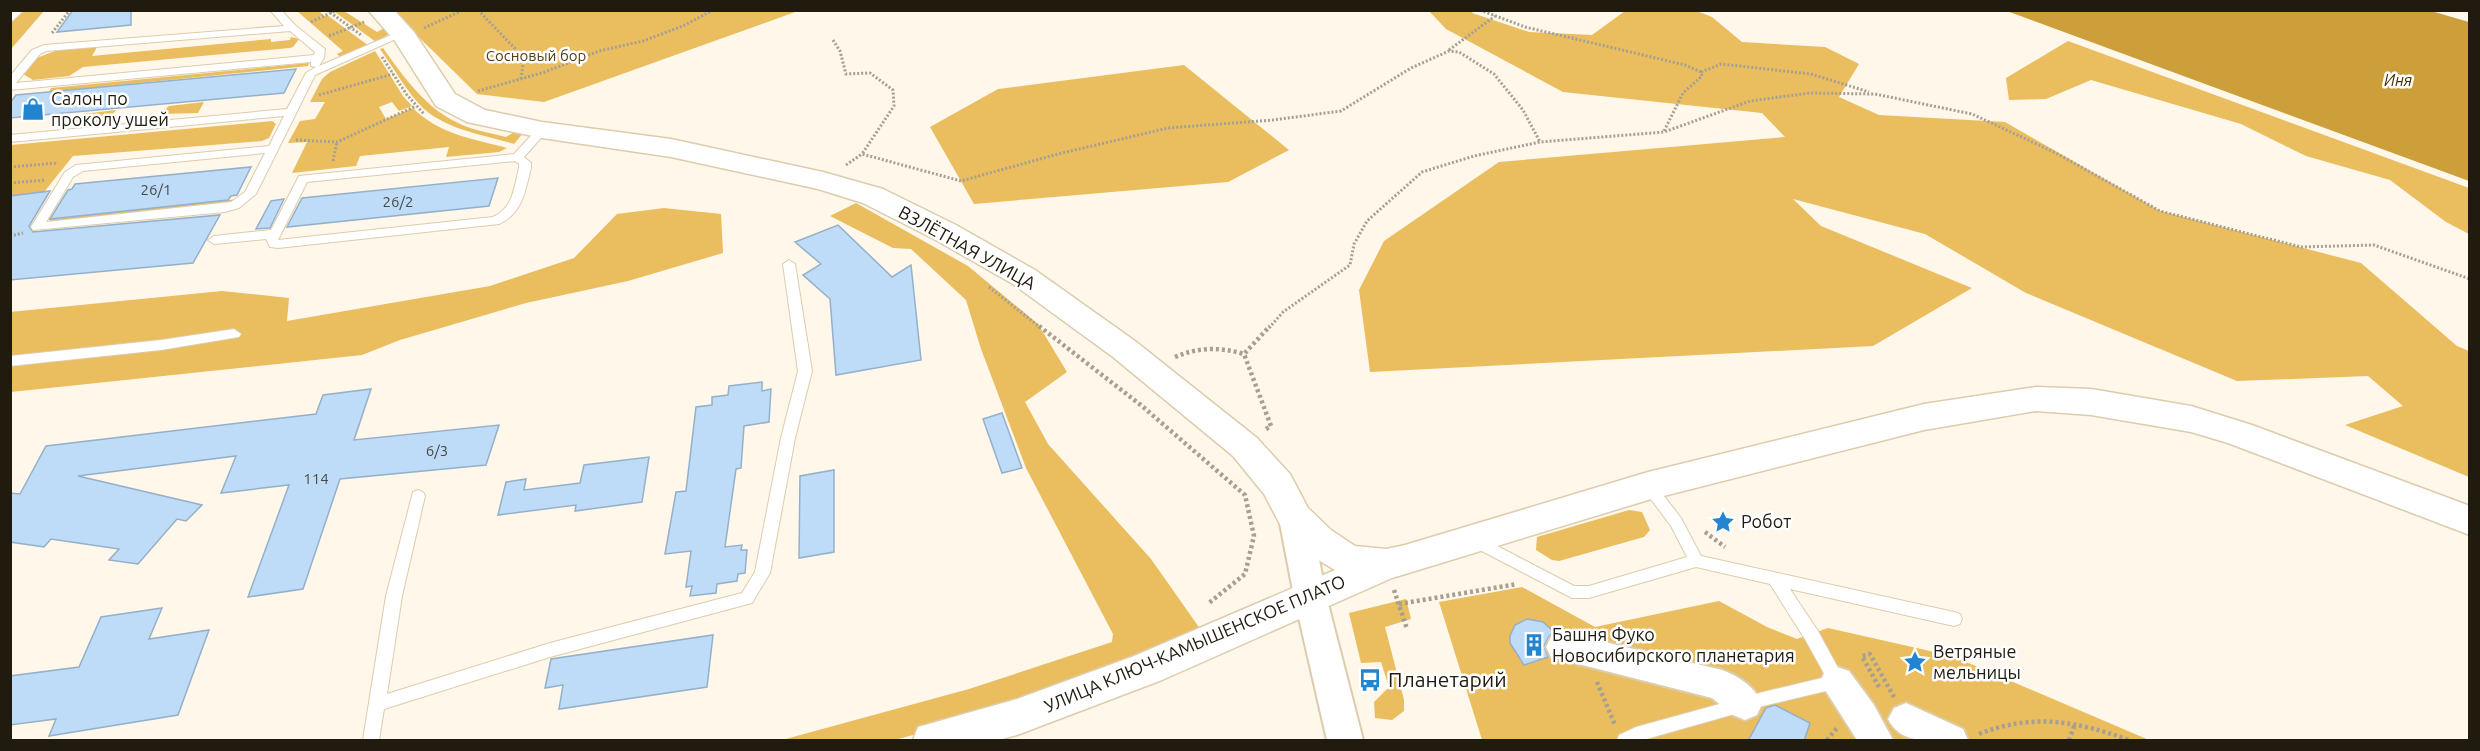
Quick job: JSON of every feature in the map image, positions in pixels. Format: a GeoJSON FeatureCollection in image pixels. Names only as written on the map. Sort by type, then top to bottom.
{"type":"FeatureCollection","features":[{"type":"Feature","properties":{"kind":"main road"},"geometry":{"type":"LineString","coordinates":[[371,16],[403,35],[445,100]]}},
{"type":"Feature","properties":{"kind":"main road","name":"ВЗЛЁТНАЯ УЛИЦА"},"geometry":{"type":"LineString","coordinates":[[445,100],[477,116],[542,130],[671,148],[823,181],[873,196],[995,260],[1033,284],[1151,371],[1245,447],[1277,484],[1295,518]]}},
{"type":"Feature","properties":{"kind":"main road"},"geometry":{"type":"LineString","coordinates":[[1295,518],[1318,541],[1338,555],[1364,563],[1390,576],[1405,560],[1648,486],[1924,417],[2036,399],[2060,399],[2158,413],[2240,434],[2469,521]]}},
{"type":"Feature","properties":{"kind":"main road","name":"УЛИЦА КЛЮЧ-КАМЫШЕНСКОЕ ПЛАТО"},"geometry":{"type":"LineString","coordinates":[[933,741],[1017,717],[1148,668],[1310,596],[1390,576]]}},
{"type":"Feature","properties":{"kind":"street","name":"ВЗЛЁТНАЯ УЛИЦА"},"geometry":{"type":"LineString","coordinates":[[1295,518],[1310,596],[1345,741]]}},
{"type":"Feature","properties":{"kind":"street"},"geometry":{"type":"LineString","coordinates":[[1574,650],[1722,685],[1745,704]]}},
{"type":"Feature","properties":{"kind":"street"},"geometry":{"type":"LineString","coordinates":[[1837,682],[1862,716],[1875,741]]}},
{"type":"Feature","properties":{"kind":"street"},"geometry":{"type":"LineString","coordinates":[[1906,718],[1950,741]]}},
{"type":"Feature","properties":{"kind":"lane"},"geometry":{"type":"LineString","coordinates":[[10,20],[19,10]]}},
{"type":"Feature","properties":{"kind":"lane"},"geometry":{"type":"LineString","coordinates":[[274,10],[291,28],[320,50],[319,58],[250,194],[229,207],[37,227],[70,174],[80,168],[275,144]]}},
{"type":"Feature","properties":{"kind":"lane"},"geometry":{"type":"LineString","coordinates":[[10,85],[32,55],[44,48],[291,28]]}},
{"type":"Feature","properties":{"kind":"lane"},"geometry":{"type":"LineString","coordinates":[[311,73],[403,35]]}},
{"type":"Feature","properties":{"kind":"lane"},"geometry":{"type":"LineString","coordinates":[[10,85],[319,58]]}},
{"type":"Feature","properties":{"kind":"lane"},"geometry":{"type":"LineString","coordinates":[[10,139],[291,112]]}},
{"type":"Feature","properties":{"kind":"lane"},"geometry":{"type":"LineString","coordinates":[[517,157],[525,163],[525,168],[513,211],[506,217],[495,221],[278,244],[272,240],[300,182],[309,177],[517,157],[542,130]]}},
{"type":"Feature","properties":{"kind":"lane"},"geometry":{"type":"LineString","coordinates":[[214,240],[276,234]]}},
{"type":"Feature","properties":{"kind":"lane"},"geometry":{"type":"LineString","coordinates":[[377,704],[550,650],[747,598],[762,573],[788,438],[806,371],[789,264]]}},
{"type":"Feature","properties":{"kind":"lane"},"geometry":{"type":"LineString","coordinates":[[10,361],[160,345],[234,334]]}},
{"type":"Feature","properties":{"kind":"lane"},"geometry":{"type":"LineString","coordinates":[[1648,486],[1676,522],[1696,561]]}},
{"type":"Feature","properties":{"kind":"lane"},"geometry":{"type":"LineString","coordinates":[[371,741],[394,596],[418,496]]}},
{"type":"Feature","properties":{"kind":"lane"},"geometry":{"type":"LineString","coordinates":[[1471,539],[1572,591],[1589,592],[1696,561],[1954,620]]}},
{"type":"Feature","properties":{"kind":"lane"},"geometry":{"type":"LineString","coordinates":[[1621,735],[1636,735],[1745,704],[1837,682],[1812,636],[1774,577]]}},
{"type":"Feature","properties":{"kind":"path"},"geometry":{"type":"LineString","coordinates":[[291,28],[337,10]]}},
{"type":"Feature","properties":{"kind":"path"},"geometry":{"type":"LineString","coordinates":[[403,35],[463,10]]}},
{"type":"Feature","properties":{"kind":"path"},"geometry":{"type":"LineString","coordinates":[[478,10],[524,58],[591,54]]}},
{"type":"Feature","properties":{"kind":"path"},"geometry":{"type":"LineString","coordinates":[[445,100],[663,34],[713,10]]}},
{"type":"Feature","properties":{"kind":"path"},"geometry":{"type":"LineString","coordinates":[[1480,10],[1525,27],[1685,65],[1701,72],[1721,64],[1811,74],[1875,94],[1972,114],[2056,153],[2160,211],[2301,247],[2374,245],[2469,279]]}},
{"type":"Feature","properties":{"kind":"path"},"geometry":{"type":"LineString","coordinates":[[351,27],[371,16]]}},
{"type":"Feature","properties":{"kind":"path"},"geometry":{"type":"LineString","coordinates":[[862,154],[961,181],[1058,153],[1168,128],[1274,120],[1341,111],[1411,68],[1449,51],[1495,16]]}},
{"type":"Feature","properties":{"kind":"path"},"geometry":{"type":"LineString","coordinates":[[823,181],[862,154],[894,105],[893,90],[870,73],[846,74],[840,51],[833,40]]}},
{"type":"Feature","properties":{"kind":"path"},"geometry":{"type":"LineString","coordinates":[[1449,51],[1459,52],[1494,74],[1523,110],[1540,142]]}},
{"type":"Feature","properties":{"kind":"path"},"geometry":{"type":"LineString","coordinates":[[520,79],[524,58]]}},
{"type":"Feature","properties":{"kind":"path"},"geometry":{"type":"LineString","coordinates":[[1664,132],[1683,93],[1702,76],[1701,72]]}},
{"type":"Feature","properties":{"kind":"path"},"geometry":{"type":"LineString","coordinates":[[298,99],[337,91],[393,74]]}},
{"type":"Feature","properties":{"kind":"path"},"geometry":{"type":"LineString","coordinates":[[1244,354],[1282,312],[1330,282],[1350,265],[1354,244],[1367,221],[1401,194],[1422,172],[1474,156],[1540,142],[1664,132],[1750,101],[1810,93],[1875,94]]}},
{"type":"Feature","properties":{"kind":"path"},"geometry":{"type":"LineString","coordinates":[[275,144],[337,142],[416,106]]}},
{"type":"Feature","properties":{"kind":"path"},"geometry":{"type":"LineString","coordinates":[[10,167],[69,162],[70,174],[10,183]]}},
{"type":"Feature","properties":{"kind":"path"},"geometry":{"type":"LineString","coordinates":[[988,287],[1142,406],[1245,495],[1254,536],[1245,574],[1209,603]]}},
{"type":"Feature","properties":{"kind":"path"},"geometry":{"type":"LineString","coordinates":[[1151,371],[1182,353],[1224,348],[1244,354]]}},
{"type":"Feature","properties":{"kind":"path"},"geometry":{"type":"LineString","coordinates":[[1244,354],[1271,426],[1245,447]]}},
{"type":"Feature","properties":{"kind":"path"},"geometry":{"type":"LineString","coordinates":[[1705,532],[1726,547]]}},
{"type":"Feature","properties":{"kind":"path"},"geometry":{"type":"LineString","coordinates":[[1390,576],[1407,629]]}},
{"type":"Feature","properties":{"kind":"path"},"geometry":{"type":"LineString","coordinates":[[1399,604],[1523,583]]}},
{"type":"Feature","properties":{"kind":"path"},"geometry":{"type":"LineString","coordinates":[[1574,650],[1621,735]]}},
{"type":"Feature","properties":{"kind":"path"},"geometry":{"type":"LineString","coordinates":[[1971,741],[1978,734],[1999,725],[2020,720],[2075,724],[2129,741]]}},
{"type":"Feature","properties":{"kind":"path"},"geometry":{"type":"LineString","coordinates":[[2069,741],[2075,724]]}},
{"type":"Feature","properties":{"kind":"green space"},"geometry":{"type":"Polygon","coordinates":[[[20,11],[44,11],[11,49],[11,22],[20,11]]]}},
{"type":"Feature","properties":{"kind":"green space"},"geometry":{"type":"Polygon","coordinates":[[[297,11],[318,11],[324,15],[317,19],[327,15],[369,46],[346,56],[339,56],[337,54],[343,51],[297,11]]]}},
{"type":"Feature","properties":{"kind":"green space"},"geometry":{"type":"Polygon","coordinates":[[[344,11],[377,32],[386,27],[389,34],[376,42],[335,12],[344,11]]]}},
{"type":"Feature","properties":{"kind":"green space","name":"Сосновый бор"},"geometry":{"type":"Polygon","coordinates":[[[392,11],[798,11],[544,102],[477,94],[392,11]]]}},
{"type":"Feature","properties":{"kind":"green space"},"geometry":{"type":"Polygon","coordinates":[[[1429,11],[1474,11],[1472,13],[1529,32],[1592,35],[1625,11],[1697,11],[1712,17],[1742,42],[1825,47],[1859,64],[1839,97],[1879,115],[2005,122],[2160,211],[2361,263],[2457,346],[2469,351],[2469,477],[2345,425],[2403,406],[2368,376],[2237,381],[2026,293],[1925,234],[1793,199],[1821,226],[1972,288],[1873,346],[1370,372],[1359,290],[1384,241],[1499,162],[1785,137],[1762,113],[1563,92],[1446,29],[1429,11]]]}},
{"type":"Feature","properties":{"kind":"green space"},"geometry":{"type":"Polygon","coordinates":[[[291,37],[299,39],[290,48],[83,67],[69,76],[33,80],[23,74],[34,59],[55,51],[97,47],[92,56],[271,39],[271,42],[290,40],[291,37]]]}},
{"type":"Feature","properties":{"kind":"green space"},"geometry":{"type":"Polygon","coordinates":[[[2068,41],[2469,188],[2469,234],[2446,222],[2390,180],[2306,156],[2241,124],[2091,80],[2046,99],[2009,100],[2006,78],[2068,41]]]}},
{"type":"Feature","properties":{"kind":"green space"},"geometry":{"type":"Polygon","coordinates":[[[383,48],[415,90],[445,116],[468,127],[506,137],[521,128],[523,133],[514,144],[455,127],[434,116],[418,103],[406,88],[380,49],[383,48]]]}},
{"type":"Feature","properties":{"kind":"green space"},"geometry":{"type":"Polygon","coordinates":[[[375,51],[403,96],[412,106],[399,111],[392,102],[379,107],[386,119],[413,108],[445,130],[507,148],[499,152],[446,157],[449,147],[360,156],[356,166],[292,173],[307,142],[288,143],[300,121],[315,119],[325,102],[310,102],[322,79],[330,72],[375,51]]]}},
{"type":"Feature","properties":{"kind":"green space"},"geometry":{"type":"Polygon","coordinates":[[[309,63],[308,66],[49,92],[51,88],[309,63]]]}},
{"type":"Feature","properties":{"kind":"green space"},"geometry":{"type":"Polygon","coordinates":[[[1184,65],[1289,150],[1228,182],[974,204],[930,127],[998,89],[1184,65]]]}},
{"type":"Feature","properties":{"kind":"green space"},"geometry":{"type":"Polygon","coordinates":[[[204,102],[198,113],[160,114],[169,106],[204,102]]]}},
{"type":"Feature","properties":{"kind":"green space"},"geometry":{"type":"Polygon","coordinates":[[[116,110],[108,121],[70,125],[83,114],[116,110]]]}},
{"type":"Feature","properties":{"kind":"green space"},"geometry":{"type":"Polygon","coordinates":[[[272,121],[276,124],[269,138],[262,141],[73,156],[11,233],[27,194],[11,196],[11,145],[272,121]]]}},
{"type":"Feature","properties":{"kind":"green space"},"geometry":{"type":"Polygon","coordinates":[[[239,199],[231,204],[51,222],[48,218],[239,199]]]}},
{"type":"Feature","properties":{"kind":"green space"},"geometry":{"type":"Polygon","coordinates":[[[856,203],[968,266],[1038,324],[1067,372],[1025,402],[1048,444],[1151,559],[1203,633],[1017,706],[895,740],[782,740],[969,689],[1112,642],[1113,634],[1026,468],[981,349],[966,300],[911,249],[893,248],[830,216],[856,203]]]}},
{"type":"Feature","properties":{"kind":"green space"},"geometry":{"type":"Polygon","coordinates":[[[664,208],[721,214],[723,253],[628,281],[526,303],[400,340],[362,355],[11,392],[10,312],[222,291],[289,298],[287,321],[490,286],[574,258],[617,214],[664,208]]]}},
{"type":"Feature","properties":{"kind":"green space"},"geometry":{"type":"Polygon","coordinates":[[[1629,510],[1642,512],[1650,530],[1644,537],[1559,561],[1552,560],[1536,550],[1537,537],[1629,510]]]}},
{"type":"Feature","properties":{"kind":"green space"},"geometry":{"type":"Polygon","coordinates":[[[1522,587],[1595,627],[1719,601],[1767,627],[1797,639],[1828,628],[1952,656],[2149,740],[1482,740],[1439,602],[1522,587]]]}},
{"type":"Feature","properties":{"kind":"green space"},"geometry":{"type":"Polygon","coordinates":[[[1406,599],[1411,619],[1385,627],[1404,700],[1404,711],[1392,720],[1375,718],[1374,702],[1389,687],[1381,662],[1361,663],[1349,613],[1406,599]]]}},
{"type":"Feature","properties":{"kind":"water","name":"Иня"},"geometry":{"type":"Polygon","coordinates":[[[2007,11],[2431,11],[2469,22],[2469,181],[2007,11]]]}},
{"type":"Feature","properties":{"kind":"building"},"geometry":{"type":"Polygon","coordinates":[[[73,10],[131,10],[131,25],[57,32],[73,10]]]}},
{"type":"Feature","properties":{"kind":"building"},"geometry":{"type":"Polygon","coordinates":[[[296,69],[284,93],[10,118],[10,103],[16,95],[296,69]]]}},
{"type":"Feature","properties":{"kind":"building"},"geometry":{"type":"Polygon","coordinates":[[[251,167],[237,195],[231,196],[228,200],[50,219],[68,190],[72,189],[75,184],[251,167]]]}},
{"type":"Feature","properties":{"kind":"building"},"geometry":{"type":"Polygon","coordinates":[[[498,178],[489,206],[287,227],[302,198],[498,178]]]}},
{"type":"Feature","properties":{"kind":"building"},"geometry":{"type":"Polygon","coordinates":[[[50,191],[29,226],[33,232],[220,215],[193,263],[10,280],[10,196],[50,191]]]}},
{"type":"Feature","properties":{"kind":"building"},"geometry":{"type":"Polygon","coordinates":[[[284,199],[270,228],[256,229],[271,201],[284,199]]]}},
{"type":"Feature","properties":{"kind":"building"},"geometry":{"type":"Polygon","coordinates":[[[838,225],[892,277],[911,265],[921,360],[836,375],[830,299],[803,275],[821,264],[795,242],[838,225]]]}},
{"type":"Feature","properties":{"kind":"building"},"geometry":{"type":"Polygon","coordinates":[[[762,382],[762,391],[771,389],[769,422],[744,426],[741,468],[736,469],[725,547],[742,545],[741,550],[747,550],[745,573],[738,574],[737,581],[717,584],[716,593],[690,596],[692,586],[686,587],[691,551],[665,554],[676,492],[686,491],[696,407],[712,405],[712,397],[728,395],[729,386],[762,382]]]}},
{"type":"Feature","properties":{"kind":"building"},"geometry":{"type":"Polygon","coordinates":[[[371,389],[354,440],[499,425],[486,465],[340,479],[303,589],[248,597],[289,485],[221,493],[236,456],[78,476],[202,505],[186,521],[177,519],[138,564],[109,560],[119,549],[51,539],[44,547],[10,542],[10,493],[20,494],[46,446],[316,414],[323,395],[371,389]]]}},
{"type":"Feature","properties":{"kind":"building"},"geometry":{"type":"Polygon","coordinates":[[[1002,413],[1022,468],[1002,473],[983,419],[1002,413]]]}},
{"type":"Feature","properties":{"kind":"building"},"geometry":{"type":"Polygon","coordinates":[[[649,457],[642,502],[575,511],[576,505],[498,515],[506,482],[526,479],[524,490],[580,483],[584,465],[649,457]]]}},
{"type":"Feature","properties":{"kind":"building"},"geometry":{"type":"Polygon","coordinates":[[[834,470],[834,552],[799,558],[800,476],[834,470]]]}},
{"type":"Feature","properties":{"kind":"building"},"geometry":{"type":"Polygon","coordinates":[[[162,608],[149,639],[209,630],[178,715],[49,736],[56,719],[10,725],[10,676],[79,667],[101,617],[162,608]]]}},
{"type":"Feature","properties":{"kind":"building","name":"Башня Фуко Новосибирского планетария"},"geometry":{"type":"Polygon","coordinates":[[[1527,619],[1543,622],[1555,633],[1549,636],[1544,646],[1548,657],[1524,665],[1510,643],[1510,636],[1515,625],[1527,619]]]}},
{"type":"Feature","properties":{"kind":"building"},"geometry":{"type":"Polygon","coordinates":[[[713,635],[707,687],[559,709],[563,685],[545,688],[551,659],[713,635]]]}},
{"type":"Feature","properties":{"kind":"building"},"geometry":{"type":"Polygon","coordinates":[[[1775,705],[1810,723],[1804,741],[1748,741],[1766,708],[1775,705]]]}},
{"type":"Feature","properties":{"kind":"place","name":"Салон по проколу ушей"},"geometry":{"type":"Point","coordinates":[33,109]}},
{"type":"Feature","properties":{"kind":"place","name":"Робот"},"geometry":{"type":"Point","coordinates":[1723,522]}},
{"type":"Feature","properties":{"kind":"place","name":"Башня Фуко Новосибирского планетария"},"geometry":{"type":"Point","coordinates":[1534,645]}},
{"type":"Feature","properties":{"kind":"place","name":"Ветряные мельницы"},"geometry":{"type":"Point","coordinates":[1915,662]}},
{"type":"Feature","properties":{"kind":"place","name":"Планетарий"},"geometry":{"type":"Point","coordinates":[1370,680]}}]}
